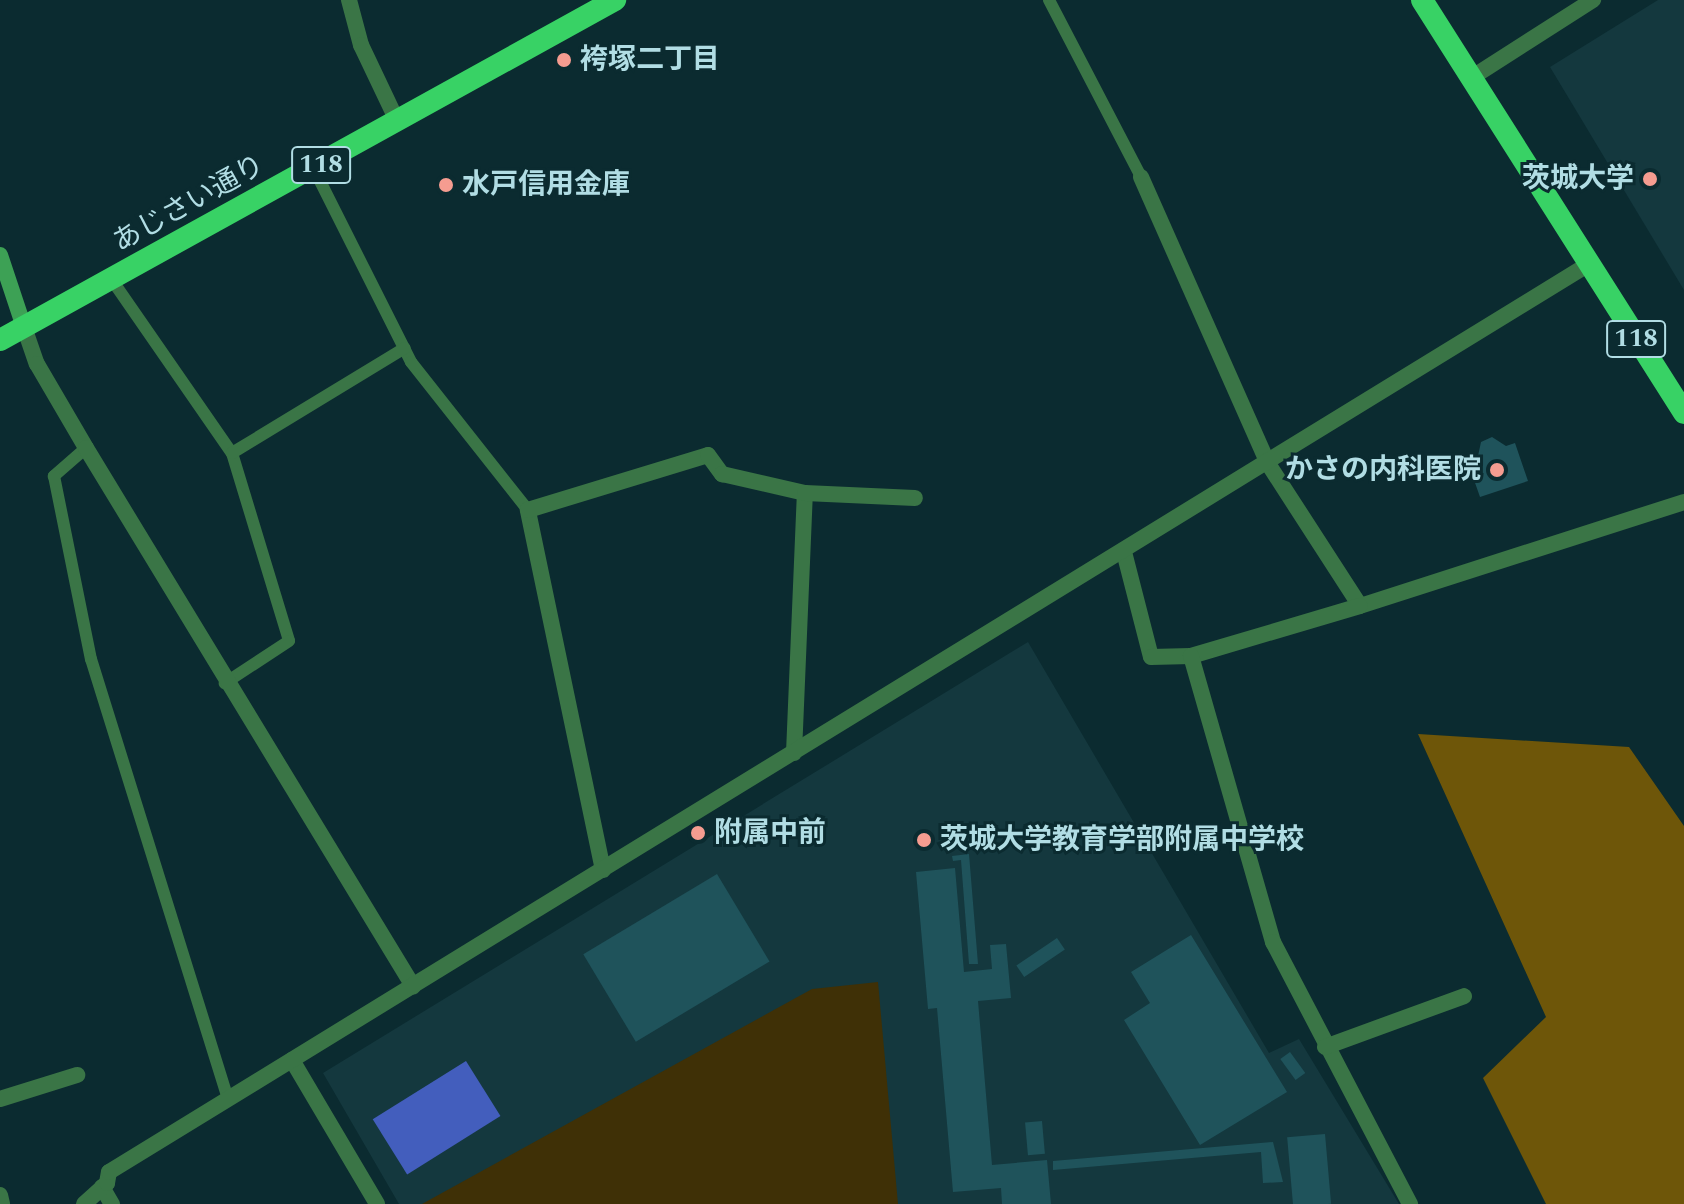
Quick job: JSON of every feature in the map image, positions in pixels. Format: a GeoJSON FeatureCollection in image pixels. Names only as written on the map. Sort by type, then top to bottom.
{"type":"FeatureCollection","features":[{"type":"Feature","properties":{"kind":"highway","name":"あじさい通り"},"geometry":{"type":"LineString","coordinates":[[0,340],[398,123],[615,0]]}},
{"type":"Feature","properties":{"kind":"highway","name":"118"},"geometry":{"type":"LineString","coordinates":[[1422,0],[1684,413]]}},
{"type":"Feature","properties":{"kind":"main road"},"geometry":{"type":"LineString","coordinates":[[0,255],[24,327]]}},
{"type":"Feature","properties":{"kind":"street"},"geometry":{"type":"LineString","coordinates":[[349,0],[371,69],[398,123]]}},
{"type":"Feature","properties":{"kind":"street"},"geometry":{"type":"LineString","coordinates":[[1471,78],[1593,0]]}},
{"type":"Feature","properties":{"kind":"street"},"geometry":{"type":"LineString","coordinates":[[1141,177],[1267,462],[1360,606]]}},
{"type":"Feature","properties":{"kind":"street"},"geometry":{"type":"LineString","coordinates":[[84,1204],[106,1180],[228,1098],[1124,552],[1589,264]]}},
{"type":"Feature","properties":{"kind":"street"},"geometry":{"type":"LineString","coordinates":[[24,327],[37,364],[86,448],[225,683],[413,986]]}},
{"type":"Feature","properties":{"kind":"street"},"geometry":{"type":"LineString","coordinates":[[603,870],[528,510],[708,455],[722,474],[805,493],[915,498]]}},
{"type":"Feature","properties":{"kind":"street"},"geometry":{"type":"LineString","coordinates":[[794,753],[805,493]]}},
{"type":"Feature","properties":{"kind":"street"},"geometry":{"type":"LineString","coordinates":[[1124,552],[1151,657],[1191,656],[1360,606],[1684,502]]}},
{"type":"Feature","properties":{"kind":"street"},"geometry":{"type":"LineString","coordinates":[[1191,656],[1273,942],[1325,1047],[1410,1204]]}},
{"type":"Feature","properties":{"kind":"street"},"geometry":{"type":"LineString","coordinates":[[1325,1047],[1464,996]]}},
{"type":"Feature","properties":{"kind":"street"},"geometry":{"type":"LineString","coordinates":[[292,1060],[377,1204]]}},
{"type":"Feature","properties":{"kind":"street"},"geometry":{"type":"LineString","coordinates":[[0,1099],[77,1075]]}},
{"type":"Feature","properties":{"kind":"street"},"geometry":{"type":"LineString","coordinates":[[106,1180],[112,1204]]}},
{"type":"Feature","properties":{"kind":"street"},"geometry":{"type":"LineString","coordinates":[[0,1195],[2,1204]]}},
{"type":"Feature","properties":{"kind":"lane"},"geometry":{"type":"LineString","coordinates":[[1049,0],[1141,177]]}},
{"type":"Feature","properties":{"kind":"lane"},"geometry":{"type":"LineString","coordinates":[[314,169],[405,348],[528,510]]}},
{"type":"Feature","properties":{"kind":"lane"},"geometry":{"type":"LineString","coordinates":[[112,280],[232,453],[289,641],[225,683]]}},
{"type":"Feature","properties":{"kind":"lane"},"geometry":{"type":"LineString","coordinates":[[232,453],[405,348]]}},
{"type":"Feature","properties":{"kind":"lane"},"geometry":{"type":"LineString","coordinates":[[86,448],[54,476],[91,659],[228,1098]]}},
{"type":"Feature","properties":{"kind":"shaded area","name":"茨城大学"},"geometry":{"type":"Polygon","coordinates":[[[1658,0],[1684,0],[1684,290],[1550,67],[1658,0]]]}},
{"type":"Feature","properties":{"kind":"shaded area","name":"茨城大学教育学部附属中学校"},"geometry":{"type":"Polygon","coordinates":[[[1028,642],[1269,1053],[1299,1039],[1399,1204],[399,1204],[323,1073],[1028,642]]]}},
{"type":"Feature","properties":{"kind":"shaded area"},"geometry":{"type":"Polygon","coordinates":[[[1418,734],[1629,747],[1684,826],[1684,1204],[1546,1204],[1483,1078],[1546,1017],[1418,734]]]}},
{"type":"Feature","properties":{"kind":"shaded area"},"geometry":{"type":"Polygon","coordinates":[[[878,982],[898,1204],[422,1204],[812,989],[878,982]]]}},
{"type":"Feature","properties":{"kind":"water"},"geometry":{"type":"Polygon","coordinates":[[[466,1061],[500,1116],[407,1174],[373,1119],[466,1061]]]}},
{"type":"Feature","properties":{"kind":"building","name":"かさの内科医院"},"geometry":{"type":"Polygon","coordinates":[[[1492,437],[1506,446],[1515,443],[1528,481],[1480,497],[1467,460],[1478,456],[1481,442],[1492,437]]]}},
{"type":"Feature","properties":{"kind":"building"},"geometry":{"type":"Polygon","coordinates":[[[969,854],[978,964],[969,964],[961,860],[953,861],[952,856],[969,854]]]}},
{"type":"Feature","properties":{"kind":"building"},"geometry":{"type":"Polygon","coordinates":[[[955,868],[964,972],[992,969],[990,945],[1006,944],[1011,998],[978,1001],[992,1165],[1047,1160],[1051,1204],[1002,1204],[1001,1188],[953,1192],[937,1008],[928,1009],[916,872],[955,868]]]}},
{"type":"Feature","properties":{"kind":"building"},"geometry":{"type":"Polygon","coordinates":[[[717,874],[770,961],[636,1042],[583,954],[717,874]]]}},
{"type":"Feature","properties":{"kind":"building"},"geometry":{"type":"Polygon","coordinates":[[[1191,935],[1287,1092],[1200,1145],[1124,1020],[1150,1003],[1131,972],[1191,935]]]}},
{"type":"Feature","properties":{"kind":"building"},"geometry":{"type":"Polygon","coordinates":[[[1057,938],[1065,950],[1024,977],[1016,965],[1057,938]]]}},
{"type":"Feature","properties":{"kind":"building"},"geometry":{"type":"Polygon","coordinates":[[[1290,1052],[1305,1073],[1296,1080],[1280,1059],[1290,1052]]]}},
{"type":"Feature","properties":{"kind":"building"},"geometry":{"type":"Polygon","coordinates":[[[1042,1121],[1045,1154],[1028,1155],[1025,1122],[1042,1121]]]}},
{"type":"Feature","properties":{"kind":"building"},"geometry":{"type":"Polygon","coordinates":[[[1325,1134],[1331,1204],[1293,1204],[1287,1137],[1325,1134]]]}},
{"type":"Feature","properties":{"kind":"building"},"geometry":{"type":"Polygon","coordinates":[[[1273,1142],[1283,1182],[1263,1183],[1261,1152],[1053,1170],[1053,1161],[1273,1142]]]}},
{"type":"Feature","properties":{"kind":"place","name":"袴塚二丁目"},"geometry":{"type":"Point","coordinates":[564,60]}},
{"type":"Feature","properties":{"kind":"place","name":"茨城大学"},"geometry":{"type":"Point","coordinates":[1650,179]}},
{"type":"Feature","properties":{"kind":"place","name":"水戸信用金庫"},"geometry":{"type":"Point","coordinates":[446,185]}},
{"type":"Feature","properties":{"kind":"place","name":"かさの内科医院"},"geometry":{"type":"Point","coordinates":[1497,470]}},
{"type":"Feature","properties":{"kind":"place","name":"附属中前"},"geometry":{"type":"Point","coordinates":[698,833]}},
{"type":"Feature","properties":{"kind":"place","name":"茨城大学教育学部附属中学校"},"geometry":{"type":"Point","coordinates":[924,840]}}]}
